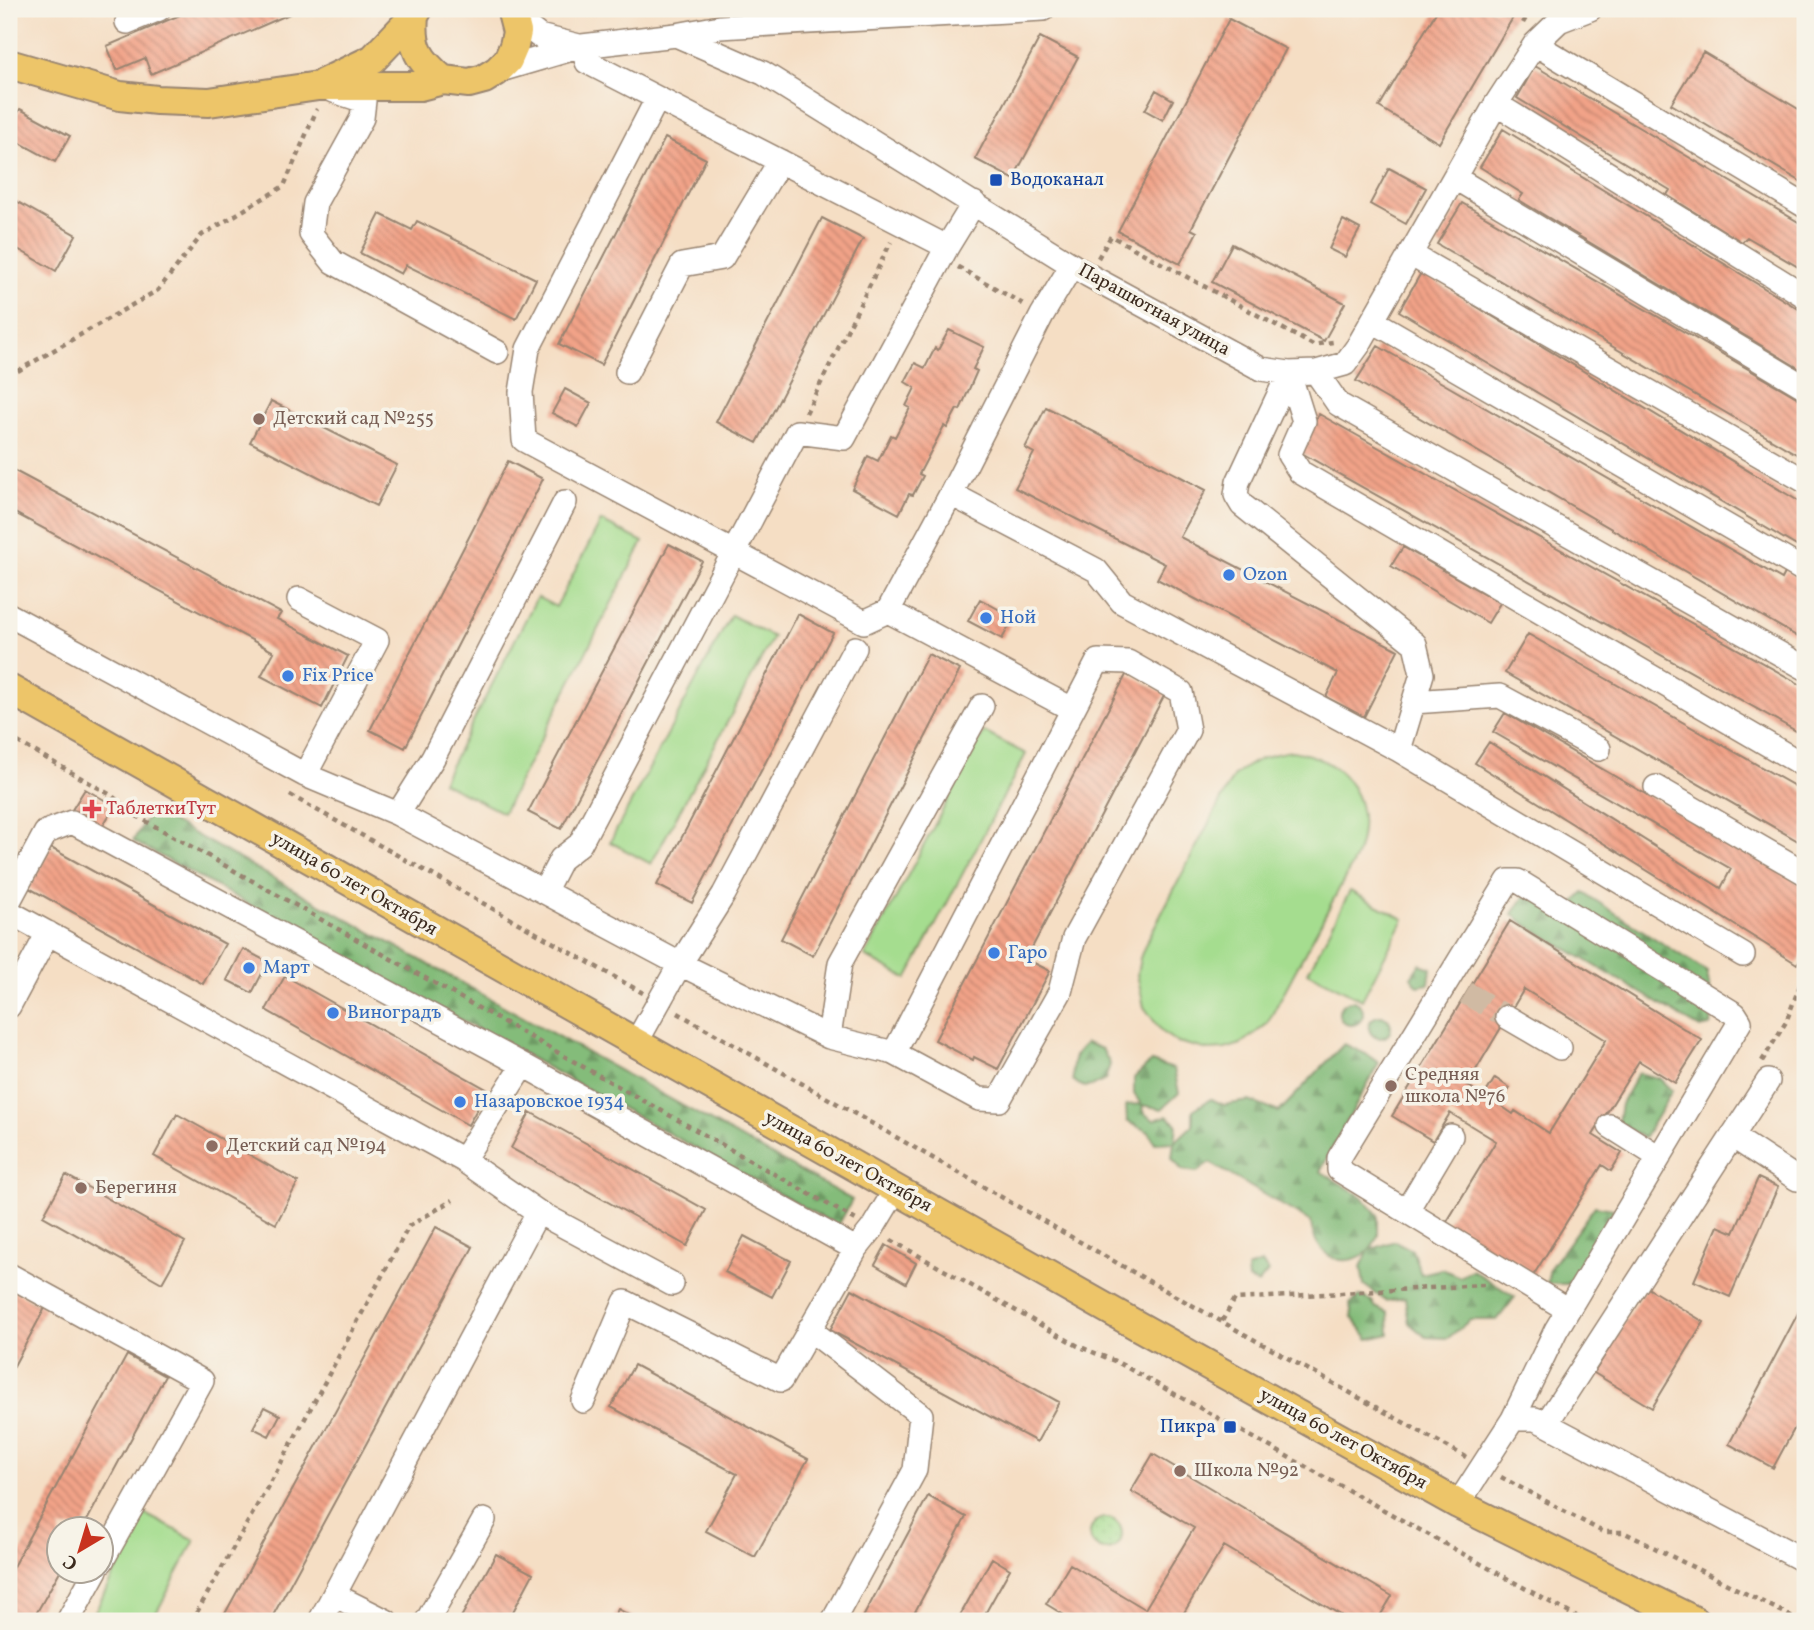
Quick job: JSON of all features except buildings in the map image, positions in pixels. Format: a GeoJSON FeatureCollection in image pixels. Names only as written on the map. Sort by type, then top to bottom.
{"type":"FeatureCollection","features":[{"type":"Feature","properties":{"kind":"main road"},"geometry":{"type":"LineString","coordinates":[[416,13],[412,33],[416,50],[425,65],[443,79]]}},
{"type":"Feature","properties":{"kind":"main road"},"geometry":{"type":"LineString","coordinates":[[319,94],[373,59],[416,13]]}},
{"type":"Feature","properties":{"kind":"main road"},"geometry":{"type":"LineString","coordinates":[[9,64],[120,96],[157,100],[209,102],[319,94],[419,86],[443,79],[468,83],[484,79],[508,60],[517,32],[513,13]]}},
{"type":"Feature","properties":{"kind":"main road","name":"улица 60 лет Октября"},"geometry":{"type":"LineString","coordinates":[[9,689],[1458,1504],[1695,1621]]}},
{"type":"Feature","properties":{"kind":"street"},"geometry":{"type":"LineString","coordinates":[[127,22],[159,9]]}},
{"type":"Feature","properties":{"kind":"street"},"geometry":{"type":"LineString","coordinates":[[497,71],[582,46],[676,35],[798,15],[1043,9]]}},
{"type":"Feature","properties":{"kind":"street","name":"Парашютная улица"},"geometry":{"type":"LineString","coordinates":[[676,35],[763,73],[1072,265],[1180,327],[1261,369],[1289,373],[1316,372],[1345,364],[1373,321],[1496,104],[1527,38],[1590,9]]}},
{"type":"Feature","properties":{"kind":"street"},"geometry":{"type":"LineString","coordinates":[[513,13],[539,36],[582,46]]}},
{"type":"Feature","properties":{"kind":"street"},"geometry":{"type":"LineString","coordinates":[[1527,38],[1805,206]]}},
{"type":"Feature","properties":{"kind":"street"},"geometry":{"type":"LineString","coordinates":[[582,46],[587,62],[780,161],[944,252]]}},
{"type":"Feature","properties":{"kind":"street"},"geometry":{"type":"LineString","coordinates":[[319,94],[363,101],[362,118],[315,203],[311,234],[333,262],[497,352]]}},
{"type":"Feature","properties":{"kind":"street"},"geometry":{"type":"LineString","coordinates":[[657,99],[528,349],[521,392],[524,440],[864,622],[888,611],[1042,315],[1072,265]]}},
{"type":"Feature","properties":{"kind":"street"},"geometry":{"type":"LineString","coordinates":[[1496,104],[1805,296]]}},
{"type":"Feature","properties":{"kind":"street"},"geometry":{"type":"LineString","coordinates":[[627,372],[682,265],[722,258],[780,161]]}},
{"type":"Feature","properties":{"kind":"street"},"geometry":{"type":"LineString","coordinates":[[1455,177],[1805,387]]}},
{"type":"Feature","properties":{"kind":"street"},"geometry":{"type":"LineString","coordinates":[[545,890],[561,859],[580,844],[797,432],[844,438],[944,252],[974,203]]}},
{"type":"Feature","properties":{"kind":"street"},"geometry":{"type":"LineString","coordinates":[[1410,254],[1805,481]]}},
{"type":"Feature","properties":{"kind":"street"},"geometry":{"type":"LineString","coordinates":[[1373,321],[1805,571]]}},
{"type":"Feature","properties":{"kind":"street"},"geometry":{"type":"LineString","coordinates":[[1316,372],[1338,404],[1805,667]]}},
{"type":"Feature","properties":{"kind":"street"},"geometry":{"type":"LineString","coordinates":[[1289,373],[1237,482],[1236,495],[1242,505],[1416,644],[1422,674],[1399,750]]}},
{"type":"Feature","properties":{"kind":"street"},"geometry":{"type":"LineString","coordinates":[[1289,373],[1304,421],[1289,455],[1300,472],[1805,766]]}},
{"type":"Feature","properties":{"kind":"street"},"geometry":{"type":"LineString","coordinates":[[951,494],[1096,570],[1122,602],[1399,750],[1742,955]]}},
{"type":"Feature","properties":{"kind":"street"},"geometry":{"type":"LineString","coordinates":[[398,814],[433,758],[565,502]]}},
{"type":"Feature","properties":{"kind":"street"},"geometry":{"type":"LineString","coordinates":[[299,599],[377,640],[305,775]]}},
{"type":"Feature","properties":{"kind":"street"},"geometry":{"type":"LineString","coordinates":[[888,611],[1072,709]]}},
{"type":"Feature","properties":{"kind":"street"},"geometry":{"type":"LineString","coordinates":[[9,615],[305,775],[398,814],[680,964],[829,1037],[894,1054],[979,1099],[999,1100],[1060,992],[1074,938],[1188,730],[1181,692],[1128,662],[1098,661],[894,1054]]}},
{"type":"Feature","properties":{"kind":"street"},"geometry":{"type":"LineString","coordinates":[[636,1043],[680,964],[724,894],[855,648]]}},
{"type":"Feature","properties":{"kind":"street"},"geometry":{"type":"LineString","coordinates":[[1413,702],[1500,696],[1600,748]]}},
{"type":"Feature","properties":{"kind":"street"},"geometry":{"type":"LineString","coordinates":[[829,1037],[840,963],[982,706]]}},
{"type":"Feature","properties":{"kind":"street"},"geometry":{"type":"LineString","coordinates":[[1656,788],[1805,873]]}},
{"type":"Feature","properties":{"kind":"street"},"geometry":{"type":"LineString","coordinates":[[9,901],[46,832],[72,822],[523,1065],[856,1249]]}},
{"type":"Feature","properties":{"kind":"street"},"geometry":{"type":"LineString","coordinates":[[1458,1504],[1513,1419],[1556,1330],[1568,1310],[1659,1157],[1740,1023],[1735,1014],[1518,881],[1508,881],[1457,986],[1339,1158],[1339,1170],[1568,1310]]}},
{"type":"Feature","properties":{"kind":"street"},"geometry":{"type":"LineString","coordinates":[[9,912],[463,1160],[538,1212],[672,1284]]}},
{"type":"Feature","properties":{"kind":"street"},"geometry":{"type":"LineString","coordinates":[[9,1006],[48,933]]}},
{"type":"Feature","properties":{"kind":"street"},"geometry":{"type":"LineString","coordinates":[[1507,1017],[1560,1048]]}},
{"type":"Feature","properties":{"kind":"street"},"geometry":{"type":"LineString","coordinates":[[463,1160],[523,1065]]}},
{"type":"Feature","properties":{"kind":"street"},"geometry":{"type":"LineString","coordinates":[[1546,1424],[1768,1080]]}},
{"type":"Feature","properties":{"kind":"street"},"geometry":{"type":"LineString","coordinates":[[1610,1126],[1659,1157]]}},
{"type":"Feature","properties":{"kind":"street"},"geometry":{"type":"LineString","coordinates":[[1407,1210],[1451,1136]]}},
{"type":"Feature","properties":{"kind":"street"},"geometry":{"type":"LineString","coordinates":[[1731,1136],[1797,1179]]}},
{"type":"Feature","properties":{"kind":"street"},"geometry":{"type":"LineString","coordinates":[[583,1401],[625,1302],[781,1380],[856,1249],[872,1229],[896,1189]]}},
{"type":"Feature","properties":{"kind":"street"},"geometry":{"type":"LineString","coordinates":[[320,1621],[538,1212]]}},
{"type":"Feature","properties":{"kind":"street"},"geometry":{"type":"LineString","coordinates":[[9,1275],[202,1381],[116,1536]]}},
{"type":"Feature","properties":{"kind":"street"},"geometry":{"type":"LineString","coordinates":[[809,1329],[921,1415],[915,1470],[833,1621]]}},
{"type":"Feature","properties":{"kind":"street"},"geometry":{"type":"LineString","coordinates":[[1513,1419],[1535,1419],[1546,1424],[1805,1561]]}},
{"type":"Feature","properties":{"kind":"street"},"geometry":{"type":"LineString","coordinates":[[427,1621],[484,1520]]}},
{"type":"Feature","properties":{"kind":"street"},"geometry":{"type":"LineString","coordinates":[[68,1621],[88,1584]]}},
{"type":"Feature","properties":{"kind":"street"},"geometry":{"type":"LineString","coordinates":[[334,1595],[386,1621]]}},
{"type":"Feature","properties":{"kind":"path"},"geometry":{"type":"LineString","coordinates":[[1527,38],[1531,9]]}},
{"type":"Feature","properties":{"kind":"path"},"geometry":{"type":"LineString","coordinates":[[9,376],[158,290],[202,235],[284,186],[319,94]]}},
{"type":"Feature","properties":{"kind":"path"},"geometry":{"type":"LineString","coordinates":[[1096,261],[1111,236],[1313,345],[1335,342]]}},
{"type":"Feature","properties":{"kind":"path"},"geometry":{"type":"LineString","coordinates":[[797,432],[892,240],[902,241]]}},
{"type":"Feature","properties":{"kind":"path"},"geometry":{"type":"LineString","coordinates":[[944,252],[1042,315]]}},
{"type":"Feature","properties":{"kind":"path"},"geometry":{"type":"LineString","coordinates":[[9,737],[111,795],[135,815],[1078,1346],[1117,1362],[1584,1621]]}},
{"type":"Feature","properties":{"kind":"path"},"geometry":{"type":"LineString","coordinates":[[286,792],[1161,1288]]}},
{"type":"Feature","properties":{"kind":"path"},"geometry":{"type":"LineString","coordinates":[[192,1621],[409,1226],[453,1200]]}},
{"type":"Feature","properties":{"kind":"path"},"geometry":{"type":"LineString","coordinates":[[1222,1321],[1235,1299],[1523,1283]]}},
{"type":"Feature","properties":{"kind":"green space"},"geometry":{"type":"Polygon","coordinates":[[[601,521],[643,542],[503,813],[442,782],[537,597],[556,607],[601,521]]]}},
{"type":"Feature","properties":{"kind":"green space"},"geometry":{"type":"Polygon","coordinates":[[[731,615],[773,637],[651,864],[610,842],[731,615]]]}},
{"type":"Feature","properties":{"kind":"green space"},"geometry":{"type":"Polygon","coordinates":[[[984,732],[1026,754],[907,979],[865,956],[984,732]]]}},
{"type":"Feature","properties":{"kind":"green space"},"geometry":{"type":"Polygon","coordinates":[[[1292,751],[1329,764],[1343,775],[1353,788],[1362,820],[1361,839],[1355,859],[1267,1024],[1241,1044],[1225,1049],[1209,1050],[1177,1042],[1163,1033],[1144,1007],[1137,974],[1140,958],[1233,777],[1260,759],[1292,751]]]}},
{"type":"Feature","properties":{"kind":"green space"},"geometry":{"type":"Polygon","coordinates":[[[151,810],[852,1200],[838,1226],[133,841],[151,810]]]}},
{"type":"Feature","properties":{"kind":"green space"},"geometry":{"type":"Polygon","coordinates":[[[1350,891],[1404,919],[1362,1000],[1308,972],[1350,891]]]}},
{"type":"Feature","properties":{"kind":"green space"},"geometry":{"type":"Polygon","coordinates":[[[1584,893],[1707,972],[1712,1006],[1710,1026],[1700,1028],[1525,924],[1513,914],[1524,897],[1571,906],[1584,893]]]}},
{"type":"Feature","properties":{"kind":"green space"},"geometry":{"type":"Polygon","coordinates":[[[1420,964],[1431,968],[1429,984],[1418,986],[1411,977],[1420,964]]]}},
{"type":"Feature","properties":{"kind":"green space"},"geometry":{"type":"Polygon","coordinates":[[[1351,1001],[1359,1005],[1363,1013],[1359,1021],[1351,1025],[1343,1021],[1339,1013],[1343,1005],[1351,1001]]]}},
{"type":"Feature","properties":{"kind":"green space"},"geometry":{"type":"Polygon","coordinates":[[[1380,1016],[1388,1019],[1391,1027],[1388,1035],[1380,1038],[1372,1035],[1369,1027],[1372,1019],[1380,1016]]]}},
{"type":"Feature","properties":{"kind":"green space"},"geometry":{"type":"Polygon","coordinates":[[[1086,1043],[1102,1049],[1110,1064],[1105,1080],[1088,1087],[1073,1080],[1074,1060],[1086,1043]]]}},
{"type":"Feature","properties":{"kind":"green space"},"geometry":{"type":"Polygon","coordinates":[[[1344,1044],[1379,1063],[1320,1171],[1361,1196],[1378,1215],[1378,1236],[1370,1250],[1395,1241],[1412,1250],[1421,1274],[1442,1269],[1460,1277],[1472,1270],[1515,1297],[1497,1320],[1470,1320],[1448,1338],[1426,1337],[1409,1323],[1405,1298],[1386,1301],[1364,1285],[1361,1267],[1368,1252],[1348,1260],[1330,1256],[1317,1243],[1311,1222],[1210,1163],[1197,1172],[1182,1170],[1172,1158],[1174,1142],[1155,1143],[1149,1132],[1127,1121],[1126,1105],[1141,1104],[1134,1094],[1134,1078],[1151,1062],[1174,1069],[1179,1093],[1162,1109],[1142,1105],[1145,1114],[1154,1120],[1167,1116],[1177,1124],[1175,1142],[1193,1125],[1193,1110],[1211,1099],[1224,1105],[1249,1101],[1279,1112],[1344,1044]]]}},
{"type":"Feature","properties":{"kind":"green space"},"geometry":{"type":"Polygon","coordinates":[[[1638,1073],[1659,1078],[1672,1091],[1644,1138],[1618,1122],[1621,1104],[1638,1073]]]}},
{"type":"Feature","properties":{"kind":"green space"},"geometry":{"type":"Polygon","coordinates":[[[1595,1206],[1613,1209],[1611,1225],[1571,1284],[1547,1284],[1550,1268],[1595,1206]]]}},
{"type":"Feature","properties":{"kind":"green space"},"geometry":{"type":"Polygon","coordinates":[[[1262,1263],[1268,1272],[1258,1284],[1248,1279],[1247,1268],[1262,1263]]]}},
{"type":"Feature","properties":{"kind":"green space"},"geometry":{"type":"Polygon","coordinates":[[[1360,1296],[1388,1313],[1389,1334],[1369,1339],[1352,1317],[1350,1304],[1360,1296]]]}},
{"type":"Feature","properties":{"kind":"green space"},"geometry":{"type":"Polygon","coordinates":[[[145,1514],[195,1540],[152,1621],[90,1621],[109,1584],[116,1584],[116,1570],[145,1514]]]}},
{"type":"Feature","properties":{"kind":"green space"},"geometry":{"type":"Polygon","coordinates":[[[1106,1518],[1118,1522],[1122,1534],[1118,1546],[1106,1550],[1094,1546],[1090,1534],[1094,1522],[1106,1518]]]}},
{"type":"Feature","properties":{"kind":"tunnel"},"geometry":{"type":"LineString","coordinates":[[1466,993],[1507,1017]]}},
{"type":"Feature","properties":{"kind":"place","name":"Водоканал"},"geometry":{"type":"Point","coordinates":[996,180]}},
{"type":"Feature","properties":{"kind":"place","name":"Детский сад №255"},"geometry":{"type":"Point","coordinates":[259,419]}},
{"type":"Feature","properties":{"kind":"place","name":"Ozon"},"geometry":{"type":"Point","coordinates":[1229,575]}},
{"type":"Feature","properties":{"kind":"place","name":"Ной"},"geometry":{"type":"Point","coordinates":[986,618]}},
{"type":"Feature","properties":{"kind":"place","name":"Fix Price"},"geometry":{"type":"Point","coordinates":[288,676]}},
{"type":"Feature","properties":{"kind":"place","name":"ТаблеткиТут"},"geometry":{"type":"Point","coordinates":[92,809]}},
{"type":"Feature","properties":{"kind":"place","name":"Гаро"},"geometry":{"type":"Point","coordinates":[994,953]}},
{"type":"Feature","properties":{"kind":"place","name":"Март"},"geometry":{"type":"Point","coordinates":[249,968]}},
{"type":"Feature","properties":{"kind":"place","name":"Виноградъ"},"geometry":{"type":"Point","coordinates":[333,1013]}},
{"type":"Feature","properties":{"kind":"place","name":"Средняя школа №76"},"geometry":{"type":"Point","coordinates":[1391,1086]}},
{"type":"Feature","properties":{"kind":"place","name":"Назаровское 1934"},"geometry":{"type":"Point","coordinates":[460,1102]}},
{"type":"Feature","properties":{"kind":"place","name":"Детский сад №194"},"geometry":{"type":"Point","coordinates":[212,1146]}},
{"type":"Feature","properties":{"kind":"place","name":"Берегиня"},"geometry":{"type":"Point","coordinates":[81,1188]}},
{"type":"Feature","properties":{"kind":"place","name":"Пикра"},"geometry":{"type":"Point","coordinates":[1230,1427]}},
{"type":"Feature","properties":{"kind":"place","name":"Школа №92"},"geometry":{"type":"Point","coordinates":[1180,1471]}}]}
